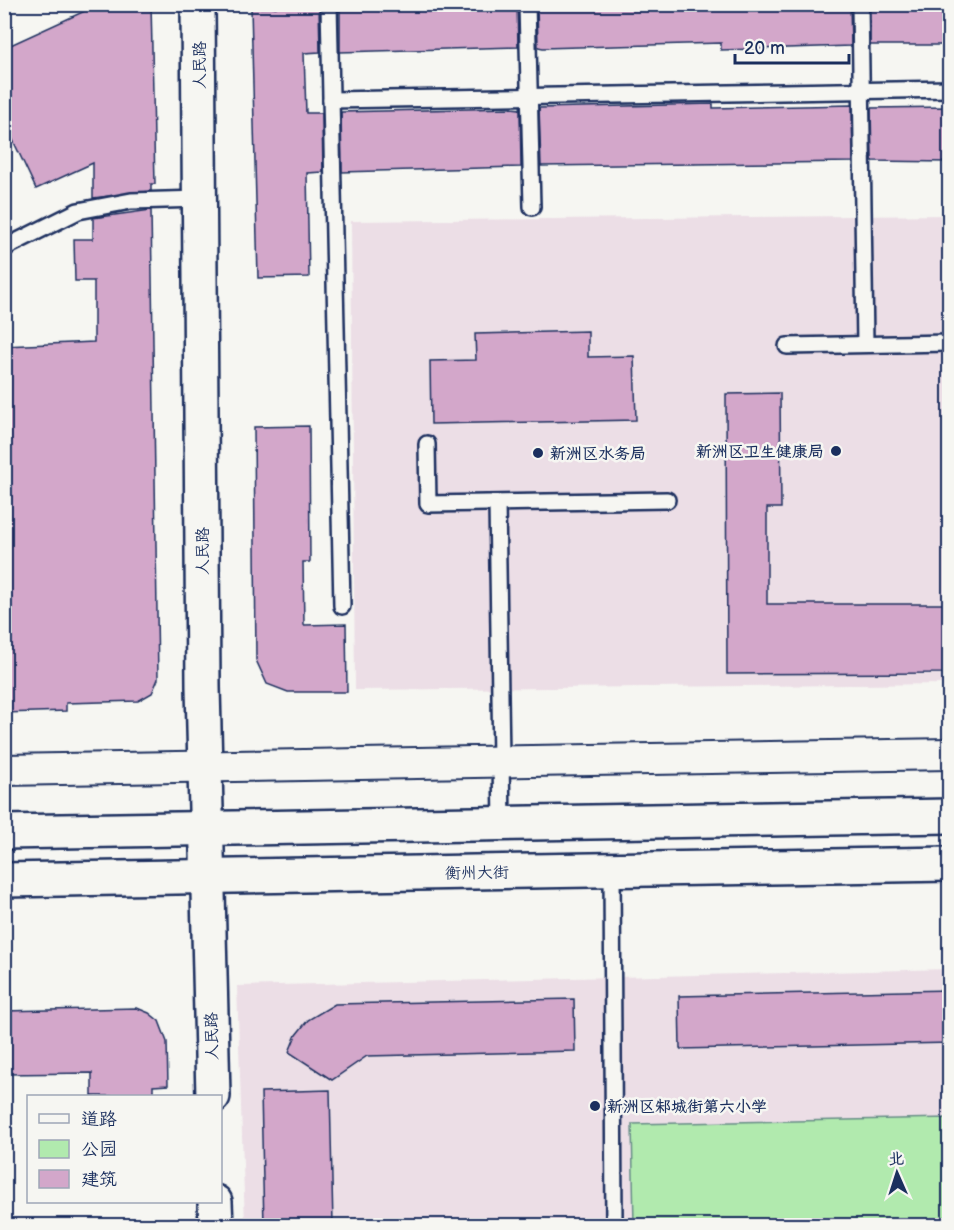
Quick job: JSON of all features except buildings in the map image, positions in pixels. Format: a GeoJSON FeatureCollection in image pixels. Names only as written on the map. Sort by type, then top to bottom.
{"type":"FeatureCollection","features":[{"type":"Feature","properties":{"kind":"main road","name":"人民路"},"geometry":{"type":"LineString","coordinates":[[198,4],[205,766],[213,1095]]}},
{"type":"Feature","properties":{"kind":"main road"},"geometry":{"type":"LineString","coordinates":[[4,832],[950,816]]}},
{"type":"Feature","properties":{"kind":"main road","name":"衡州大街"},"geometry":{"type":"LineString","coordinates":[[4,880],[950,864]]}},
{"type":"Feature","properties":{"kind":"main road"},"geometry":{"type":"LineString","coordinates":[[215,1203],[216,1226]]}},
{"type":"Feature","properties":{"kind":"street"},"geometry":{"type":"LineString","coordinates":[[4,770],[950,754]]}},
{"type":"Feature","properties":{"kind":"lane"},"geometry":{"type":"LineString","coordinates":[[329,4],[342,606]]}},
{"type":"Feature","properties":{"kind":"lane"},"geometry":{"type":"LineString","coordinates":[[527,4],[532,207]]}},
{"type":"Feature","properties":{"kind":"lane"},"geometry":{"type":"LineString","coordinates":[[860,4],[865,344]]}},
{"type":"Feature","properties":{"kind":"lane"},"geometry":{"type":"LineString","coordinates":[[331,100],[950,89]]}},
{"type":"Feature","properties":{"kind":"lane"},"geometry":{"type":"LineString","coordinates":[[4,248],[78,211],[131,201],[200,199]]}},
{"type":"Feature","properties":{"kind":"lane"},"geometry":{"type":"LineString","coordinates":[[787,346],[950,343]]}},
{"type":"Feature","properties":{"kind":"lane"},"geometry":{"type":"LineString","coordinates":[[427,444],[428,504],[667,500]]}},
{"type":"Feature","properties":{"kind":"lane"},"geometry":{"type":"LineString","coordinates":[[497,503],[502,824]]}},
{"type":"Feature","properties":{"kind":"lane"},"geometry":{"type":"LineString","coordinates":[[612,870],[614,1226]]}},
{"type":"Feature","properties":{"kind":"shaded area","name":"新洲区水务局"},"geometry":{"type":"Polygon","coordinates":[[[949,215],[949,684],[355,690],[351,221],[949,215]]]}},
{"type":"Feature","properties":{"kind":"shaded area","name":"新洲区邾城街第六小学"},"geometry":{"type":"Polygon","coordinates":[[[949,969],[949,1225],[245,1225],[237,986],[949,969]]]}},
{"type":"Feature","properties":{"kind":"green space"},"geometry":{"type":"Polygon","coordinates":[[[949,1118],[949,1225],[634,1225],[632,1124],[949,1118]]]}},
{"type":"Feature","properties":{"kind":"place","name":"新洲区卫生健康局"},"geometry":{"type":"Point","coordinates":[836,451]}},
{"type":"Feature","properties":{"kind":"place","name":"新洲区水务局"},"geometry":{"type":"Point","coordinates":[538,453]}},
{"type":"Feature","properties":{"kind":"place","name":"新洲区邾城街第六小学"},"geometry":{"type":"Point","coordinates":[595,1106]}}]}
